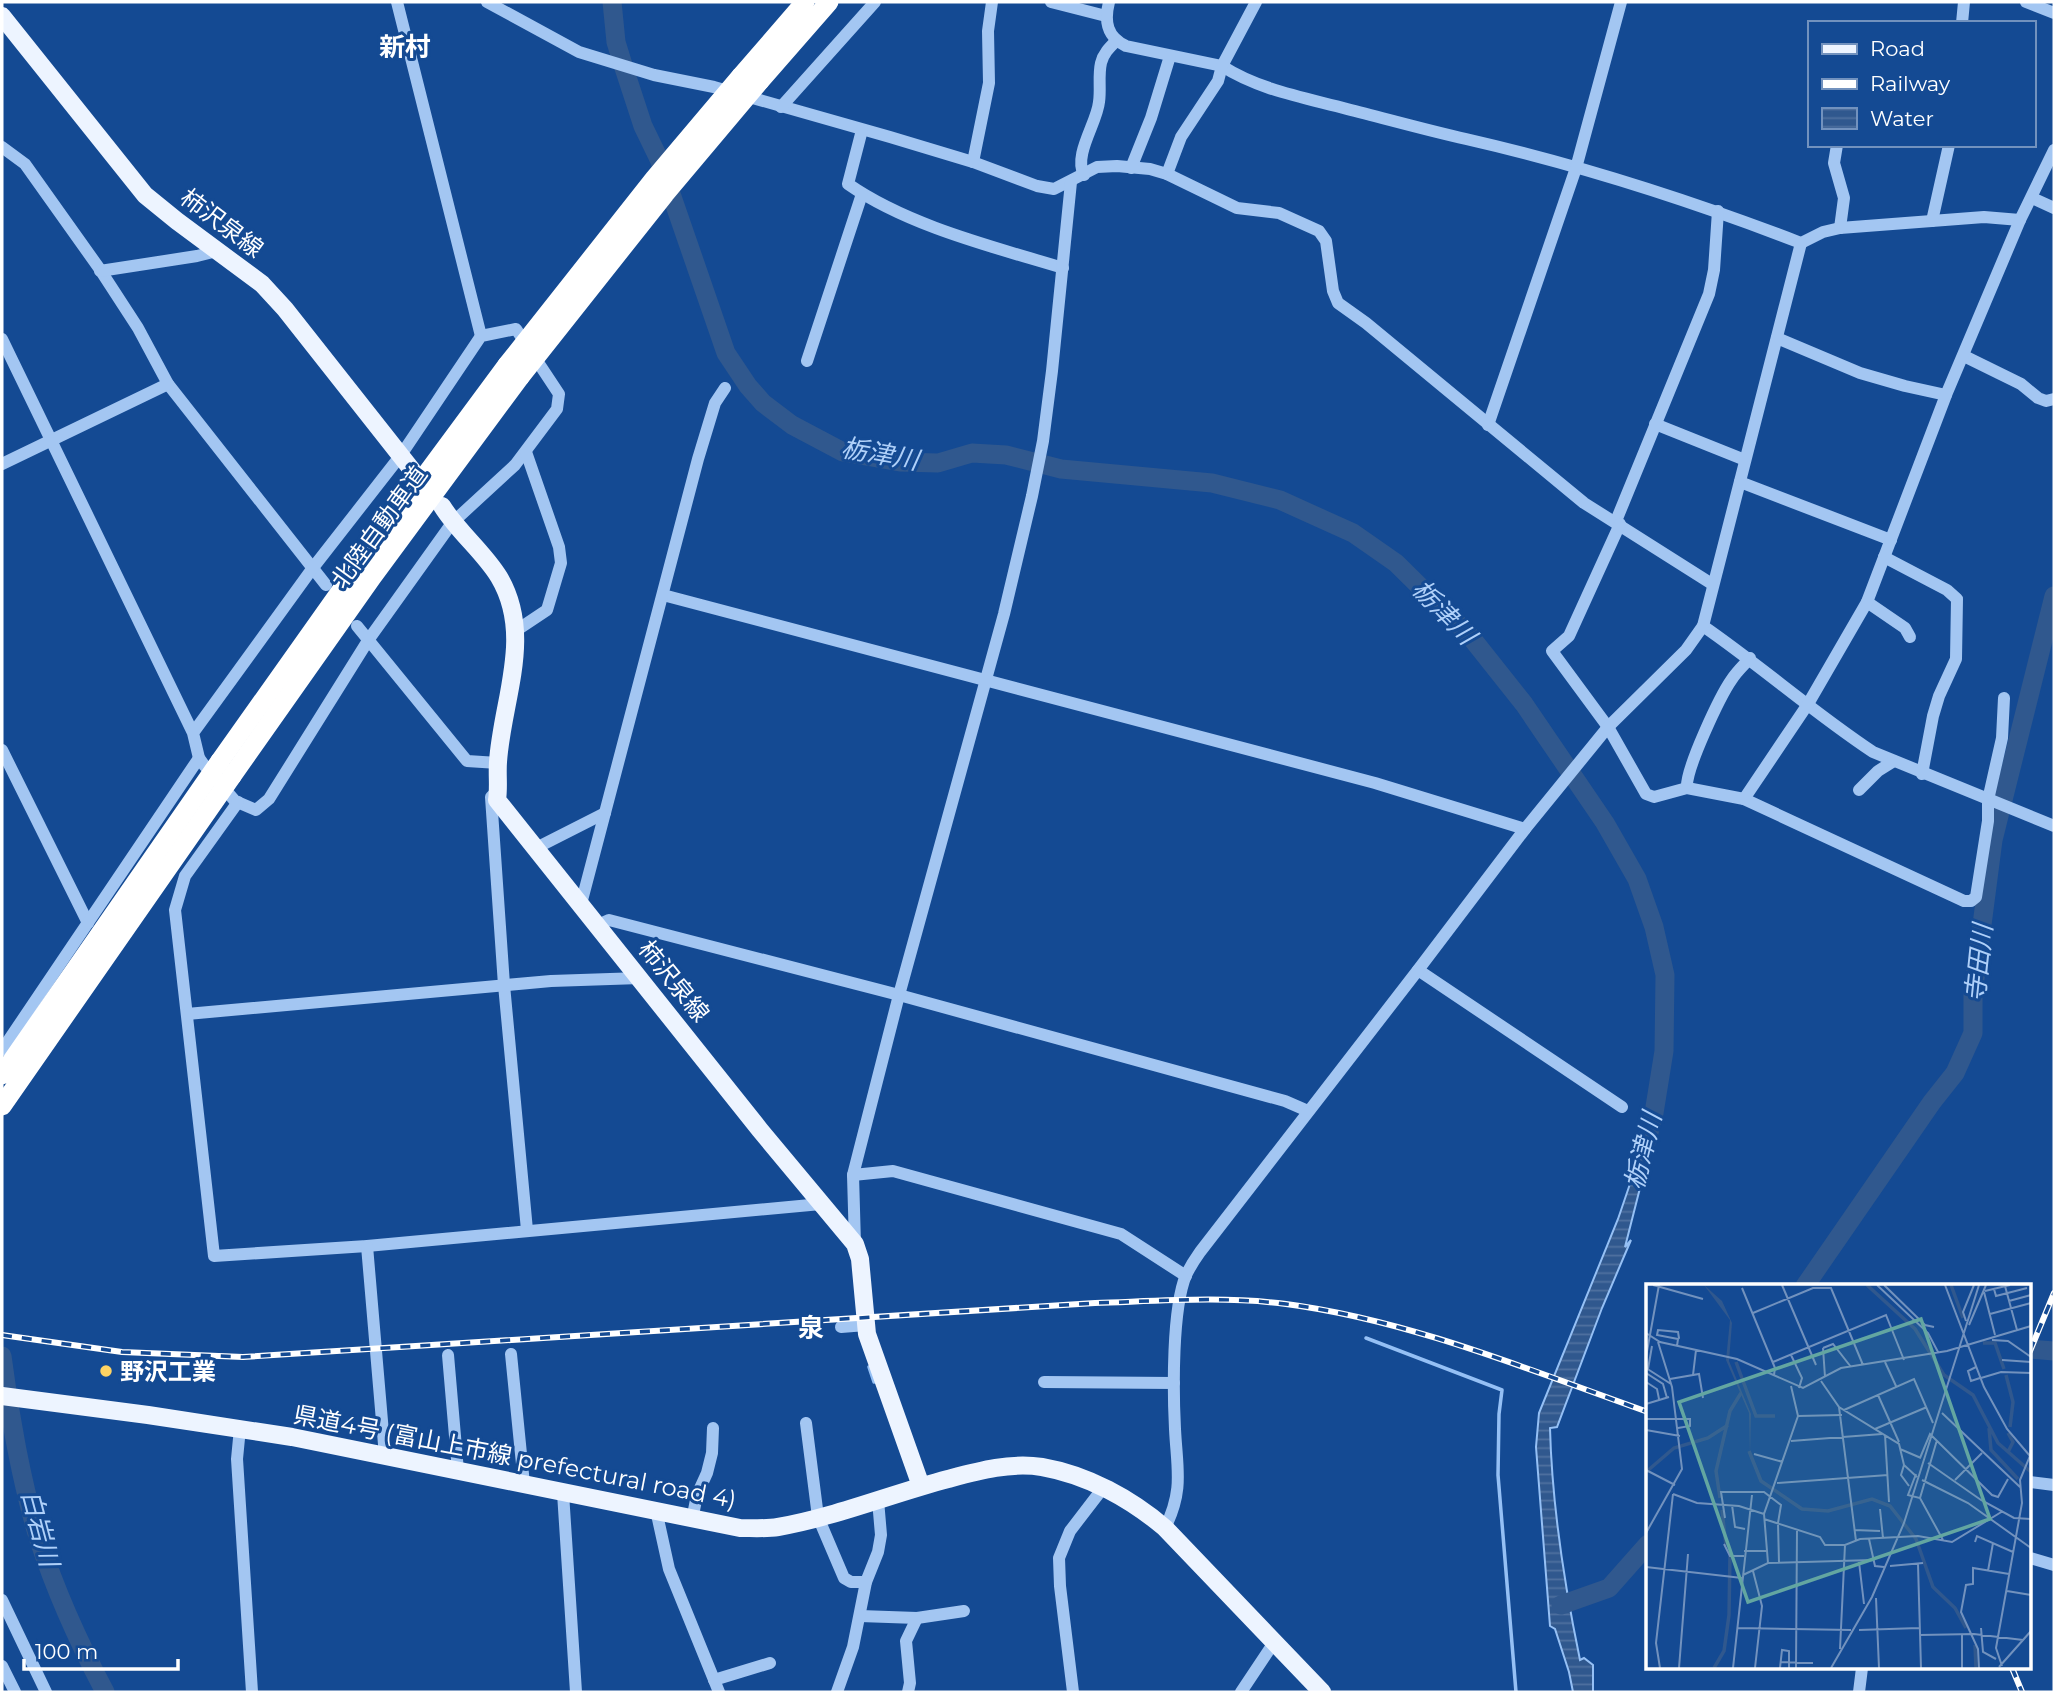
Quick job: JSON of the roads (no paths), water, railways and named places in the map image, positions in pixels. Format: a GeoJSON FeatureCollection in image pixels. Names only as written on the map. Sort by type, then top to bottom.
{"type":"FeatureCollection","features":[{"type":"Feature","properties":{"kind":"highway","name":"北陸自動車道"},"geometry":{"type":"LineString","coordinates":[[2,1106],[359,565],[513,371],[656,204],[805,2]]}},
{"type":"Feature","properties":{"kind":"highway","name":"北陸自動車道"},"geometry":{"type":"LineString","coordinates":[[750,78],[829,2]]}},
{"type":"Feature","properties":{"kind":"highway","name":"北陸自動車道"},"geometry":{"type":"LineString","coordinates":[[2,1075],[226,768]]}},
{"type":"Feature","properties":{"kind":"main road","name":"柿沢泉線"},"geometry":{"type":"LineString","coordinates":[[2,16],[138,186],[160,208],[262,284],[285,309],[412,470]]}},
{"type":"Feature","properties":{"kind":"main road","name":"柿沢泉線"},"geometry":{"type":"LineString","coordinates":[[442,506],[452,523],[477,547],[499,577],[510,599],[517,630],[498,763],[497,800],[855,1244],[860,1259],[866,1325],[872,1353],[921,1486]]}},
{"type":"Feature","properties":{"kind":"main road","name":"県道4号 (富山上市線 prefectural road 4)"},"geometry":{"type":"LineString","coordinates":[[2,1396],[240,1428],[740,1528],[776,1527],[921,1486],[1001,1467],[1041,1467],[1079,1477],[1143,1509],[1166,1528],[1322,1692]]}},
{"type":"Feature","properties":{"kind":"street"},"geometry":{"type":"LineString","coordinates":[[397,2],[481,336]]}},
{"type":"Feature","properties":{"kind":"street"},"geometry":{"type":"LineString","coordinates":[[487,2],[562,45],[592,56],[654,75],[714,87],[973,162],[1037,186],[1054,189],[1097,167],[1131,168],[1167,174],[1237,208],[1279,212],[1319,231],[1326,242],[1333,290],[1338,303],[1366,323],[1584,503],[1712,584]]}},
{"type":"Feature","properties":{"kind":"street"},"geometry":{"type":"LineString","coordinates":[[781,107],[875,2]]}},
{"type":"Feature","properties":{"kind":"street"},"geometry":{"type":"LineString","coordinates":[[973,162],[989,83],[988,31],[992,2]]}},
{"type":"Feature","properties":{"kind":"street"},"geometry":{"type":"LineString","coordinates":[[1051,2],[1106,16]]}},
{"type":"Feature","properties":{"kind":"street"},"geometry":{"type":"LineString","coordinates":[[1109,2],[1106,16],[1109,32],[1116,41],[1126,46],[1222,66],[1233,73],[1289,94],[1576,168],[1717,211],[1801,243],[1823,232],[1840,228],[1984,217],[2021,220]]}},
{"type":"Feature","properties":{"kind":"street"},"geometry":{"type":"LineString","coordinates":[[1167,174],[1181,136],[1218,81],[1222,66],[1256,2]]}},
{"type":"Feature","properties":{"kind":"street"},"geometry":{"type":"LineString","coordinates":[[1488,425],[1576,168],[1621,2]]}},
{"type":"Feature","properties":{"kind":"street"},"geometry":{"type":"LineString","coordinates":[[1962,21],[1964,2]]}},
{"type":"Feature","properties":{"kind":"street"},"geometry":{"type":"LineString","coordinates":[[2026,2],[2054,13]]}},
{"type":"Feature","properties":{"kind":"street"},"geometry":{"type":"LineString","coordinates":[[1084,175],[1080,168],[1081,157],[1099,103],[1101,62],[1116,41]]}},
{"type":"Feature","properties":{"kind":"street"},"geometry":{"type":"LineString","coordinates":[[1131,168],[1151,118],[1170,56]]}},
{"type":"Feature","properties":{"kind":"street"},"geometry":{"type":"LineString","coordinates":[[862,130],[848,184],[862,194],[942,231],[1063,268]]}},
{"type":"Feature","properties":{"kind":"street"},"geometry":{"type":"LineString","coordinates":[[2,147],[25,164],[138,328],[168,384],[326,585]]}},
{"type":"Feature","properties":{"kind":"street"},"geometry":{"type":"LineString","coordinates":[[1837,147],[1834,163],[1844,198],[1840,228]]}},
{"type":"Feature","properties":{"kind":"street"},"geometry":{"type":"LineString","coordinates":[[1932,221],[1949,147]]}},
{"type":"Feature","properties":{"kind":"street"},"geometry":{"type":"LineString","coordinates":[[1744,799],[1808,704],[1867,602],[1946,395],[2054,150]]}},
{"type":"Feature","properties":{"kind":"street"},"geometry":{"type":"LineString","coordinates":[[855,1244],[853,1175],[899,995],[1004,614],[1032,496],[1043,441],[1071,182]]}},
{"type":"Feature","properties":{"kind":"street"},"geometry":{"type":"LineString","coordinates":[[807,362],[862,194]]}},
{"type":"Feature","properties":{"kind":"street"},"geometry":{"type":"LineString","coordinates":[[2032,198],[2054,208]]}},
{"type":"Feature","properties":{"kind":"street"},"geometry":{"type":"LineString","coordinates":[[1717,211],[1714,270],[1709,294],[1655,424],[1618,523],[1569,636],[1552,651],[1608,727],[1646,794],[1654,797],[1687,788],[1744,799],[1964,901],[1976,897],[1988,821],[1988,800],[2002,738],[2004,698]]}},
{"type":"Feature","properties":{"kind":"street"},"geometry":{"type":"LineString","coordinates":[[1166,1528],[1176,1507],[1179,1480],[1174,1382],[1179,1300],[1186,1276],[1200,1252],[1551,796],[1608,727],[1686,650],[1703,626],[1801,243]]}},
{"type":"Feature","properties":{"kind":"street"},"geometry":{"type":"LineString","coordinates":[[100,271],[217,251]]}},
{"type":"Feature","properties":{"kind":"street"},"geometry":{"type":"LineString","coordinates":[[2,339],[194,733],[199,758],[238,803],[257,810],[269,799],[369,639],[452,523],[526,452],[557,409],[559,394],[516,329],[481,336],[401,455],[312,569],[194,733]]}},
{"type":"Feature","properties":{"kind":"street"},"geometry":{"type":"LineString","coordinates":[[1777,338],[1860,373],[1946,395]]}},
{"type":"Feature","properties":{"kind":"street"},"geometry":{"type":"LineString","coordinates":[[1964,356],[2021,384],[2038,398],[2046,401],[2054,399]]}},
{"type":"Feature","properties":{"kind":"street"},"geometry":{"type":"LineString","coordinates":[[2,464],[168,384]]}},
{"type":"Feature","properties":{"kind":"street"},"geometry":{"type":"LineString","coordinates":[[582,904],[708,426],[715,403],[725,388]]}},
{"type":"Feature","properties":{"kind":"street"},"geometry":{"type":"LineString","coordinates":[[1655,424],[1745,460]]}},
{"type":"Feature","properties":{"kind":"street"},"geometry":{"type":"LineString","coordinates":[[517,630],[547,610],[561,562],[559,547],[526,452]]}},
{"type":"Feature","properties":{"kind":"street"},"geometry":{"type":"LineString","coordinates":[[1740,482],[1891,540]]}},
{"type":"Feature","properties":{"kind":"street"},"geometry":{"type":"LineString","coordinates":[[1884,557],[1947,590],[1957,599],[1956,659],[1933,716],[1922,774]]}},
{"type":"Feature","properties":{"kind":"street"},"geometry":{"type":"LineString","coordinates":[[663,595],[1375,783],[1525,829]]}},
{"type":"Feature","properties":{"kind":"street"},"geometry":{"type":"LineString","coordinates":[[1867,602],[1905,628],[1910,637]]}},
{"type":"Feature","properties":{"kind":"street"},"geometry":{"type":"LineString","coordinates":[[357,626],[467,761],[498,763]]}},
{"type":"Feature","properties":{"kind":"street"},"geometry":{"type":"LineString","coordinates":[[1703,626],[1750,658],[1873,752],[2054,826]]}},
{"type":"Feature","properties":{"kind":"street"},"geometry":{"type":"LineString","coordinates":[[1687,788],[1689,770],[1723,695],[1732,679],[1750,658]]}},
{"type":"Feature","properties":{"kind":"street"},"geometry":{"type":"LineString","coordinates":[[2,750],[88,923]]}},
{"type":"Feature","properties":{"kind":"street"},"geometry":{"type":"LineString","coordinates":[[2,1050],[199,758]]}},
{"type":"Feature","properties":{"kind":"street"},"geometry":{"type":"LineString","coordinates":[[1859,790],[1878,771],[1894,761]]}},
{"type":"Feature","properties":{"kind":"street"},"geometry":{"type":"LineString","coordinates":[[499,789],[491,797],[504,985],[527,1230]]}},
{"type":"Feature","properties":{"kind":"street"},"geometry":{"type":"LineString","coordinates":[[238,803],[185,876],[176,910],[214,1256],[821,1204]]}},
{"type":"Feature","properties":{"kind":"street"},"geometry":{"type":"LineString","coordinates":[[536,848],[605,813]]}},
{"type":"Feature","properties":{"kind":"street"},"geometry":{"type":"LineString","coordinates":[[598,925],[610,920],[899,995],[1285,1101],[1308,1111]]}},
{"type":"Feature","properties":{"kind":"street"},"geometry":{"type":"LineString","coordinates":[[1418,970],[1622,1107]]}},
{"type":"Feature","properties":{"kind":"street"},"geometry":{"type":"LineString","coordinates":[[187,1014],[551,981],[640,978]]}},
{"type":"Feature","properties":{"kind":"street"},"geometry":{"type":"LineString","coordinates":[[853,1175],[893,1171],[1121,1234],[1186,1276]]}},
{"type":"Feature","properties":{"kind":"street"},"geometry":{"type":"LineString","coordinates":[[367,1245],[386,1456]]}},
{"type":"Feature","properties":{"kind":"street"},"geometry":{"type":"LineString","coordinates":[[841,1328],[866,1325]]}},
{"type":"Feature","properties":{"kind":"street"},"geometry":{"type":"LineString","coordinates":[[511,1354],[524,1484]]}},
{"type":"Feature","properties":{"kind":"street"},"geometry":{"type":"LineString","coordinates":[[448,1355],[458,1471]]}},
{"type":"Feature","properties":{"kind":"street"},"geometry":{"type":"LineString","coordinates":[[1044,1382],[1174,1382]]}},
{"type":"Feature","properties":{"kind":"street"},"geometry":{"type":"LineString","coordinates":[[806,1423],[818,1517],[844,1578],[851,1582],[866,1582]]}},
{"type":"Feature","properties":{"kind":"street"},"geometry":{"type":"LineString","coordinates":[[240,1428],[237,1459],[252,1692]]}},
{"type":"Feature","properties":{"kind":"street"},"geometry":{"type":"LineString","coordinates":[[692,1520],[697,1494],[707,1473],[712,1453],[713,1428]]}},
{"type":"Feature","properties":{"kind":"street"},"geometry":{"type":"LineString","coordinates":[[2032,1482],[2054,1485]]}},
{"type":"Feature","properties":{"kind":"street"},"geometry":{"type":"LineString","coordinates":[[1073,1692],[1059,1558],[1070,1531],[1103,1488]]}},
{"type":"Feature","properties":{"kind":"street"},"geometry":{"type":"LineString","coordinates":[[563,1493],[576,1692]]}},
{"type":"Feature","properties":{"kind":"street"},"geometry":{"type":"LineString","coordinates":[[837,1692],[860,1616],[866,1582],[878,1552],[881,1535],[878,1500]]}},
{"type":"Feature","properties":{"kind":"street"},"geometry":{"type":"LineString","coordinates":[[659,1513],[658,1519],[670,1569],[719,1692]]}},
{"type":"Feature","properties":{"kind":"street"},"geometry":{"type":"LineString","coordinates":[[2032,1559],[2054,1565]]}},
{"type":"Feature","properties":{"kind":"street"},"geometry":{"type":"LineString","coordinates":[[2,1600],[46,1692]]}},
{"type":"Feature","properties":{"kind":"street"},"geometry":{"type":"LineString","coordinates":[[860,1616],[917,1619],[964,1611]]}},
{"type":"Feature","properties":{"kind":"street"},"geometry":{"type":"LineString","coordinates":[[908,1692],[910,1683],[906,1641],[917,1619]]}},
{"type":"Feature","properties":{"kind":"street"},"geometry":{"type":"LineString","coordinates":[[1241,1692],[1275,1641]]}},
{"type":"Feature","properties":{"kind":"street"},"geometry":{"type":"LineString","coordinates":[[714,1679],[770,1663]]}},
{"type":"Feature","properties":{"kind":"street"},"geometry":{"type":"LineString","coordinates":[[2,1666],[15,1692]]}},
{"type":"Feature","properties":{"kind":"street"},"geometry":{"type":"LineString","coordinates":[[1859,1692],[1862,1670]]}},
{"type":"Feature","properties":{"kind":"water"},"geometry":{"type":"Polygon","coordinates":[[[1659,1099],[1655,1129],[1625,1247],[1631,1240],[1557,1427],[1550,1428],[1556,1516],[1569,1602],[1580,1660],[1584,1658],[1593,1665],[1593,1692],[1573,1692],[1555,1629],[1550,1626],[1536,1447],[1539,1413],[1618,1219],[1659,1099]]]}},
{"type":"Feature","properties":{"kind":"waterway","name":"栃津川"},"geometry":{"type":"LineString","coordinates":[[612,2],[616,42],[624,68],[643,126],[659,159],[726,353],[763,403],[792,425],[843,452],[900,462],[938,463],[972,453],[1006,455],[1061,469],[1212,483],[1280,500],[1353,533],[1396,563],[1470,636],[1524,704],[1605,823],[1637,879],[1654,927],[1665,975],[1664,1051],[1647,1140]]}},
{"type":"Feature","properties":{"kind":"waterway","name":"寺田川"},"geometry":{"type":"LineString","coordinates":[[1806,1284],[1932,1102],[1955,1073],[1973,1033],[1973,994],[1993,840],[2054,596]]}},
{"type":"Feature","properties":{"kind":"waterway"},"geometry":{"type":"LineString","coordinates":[[1366,1338],[1502,1390],[1498,1475],[1516,1692]]}},
{"type":"Feature","properties":{"kind":"waterway"},"geometry":{"type":"LineString","coordinates":[[2032,1349],[2054,1351]]}},
{"type":"Feature","properties":{"kind":"waterway","name":"白岩川"},"geometry":{"type":"LineString","coordinates":[[2,1356],[17,1449],[39,1540],[69,1617],[105,1692]]}},
{"type":"Feature","properties":{"kind":"waterway"},"geometry":{"type":"LineString","coordinates":[[869,1367],[874,1382]]}},
{"type":"Feature","properties":{"kind":"waterway"},"geometry":{"type":"LineString","coordinates":[[1561,1605],[1609,1588],[1646,1546]]}},
{"type":"Feature","properties":{"kind":"railway"},"geometry":{"type":"LineString","coordinates":[[2032,1346],[2054,1293]]}},
{"type":"Feature","properties":{"kind":"railway"},"geometry":{"type":"LineString","coordinates":[[2,1335],[122,1352],[243,1357],[1095,1303],[1239,1300],[1332,1312],[1424,1334],[1646,1411]]}},
{"type":"Feature","properties":{"kind":"railway"},"geometry":{"type":"LineString","coordinates":[[2013,1670],[2022,1692]]}},
{"type":"Feature","properties":{"kind":"place","name":"野沢工業"},"geometry":{"type":"Point","coordinates":[106,1371]}},
{"type":"Feature","properties":{"kind":"district","name":"新村"},"geometry":{"type":"Point","coordinates":[405,47]}},
{"type":"Feature","properties":{"kind":"district","name":"泉"},"geometry":{"type":"Point","coordinates":[811,1328]}}]}
